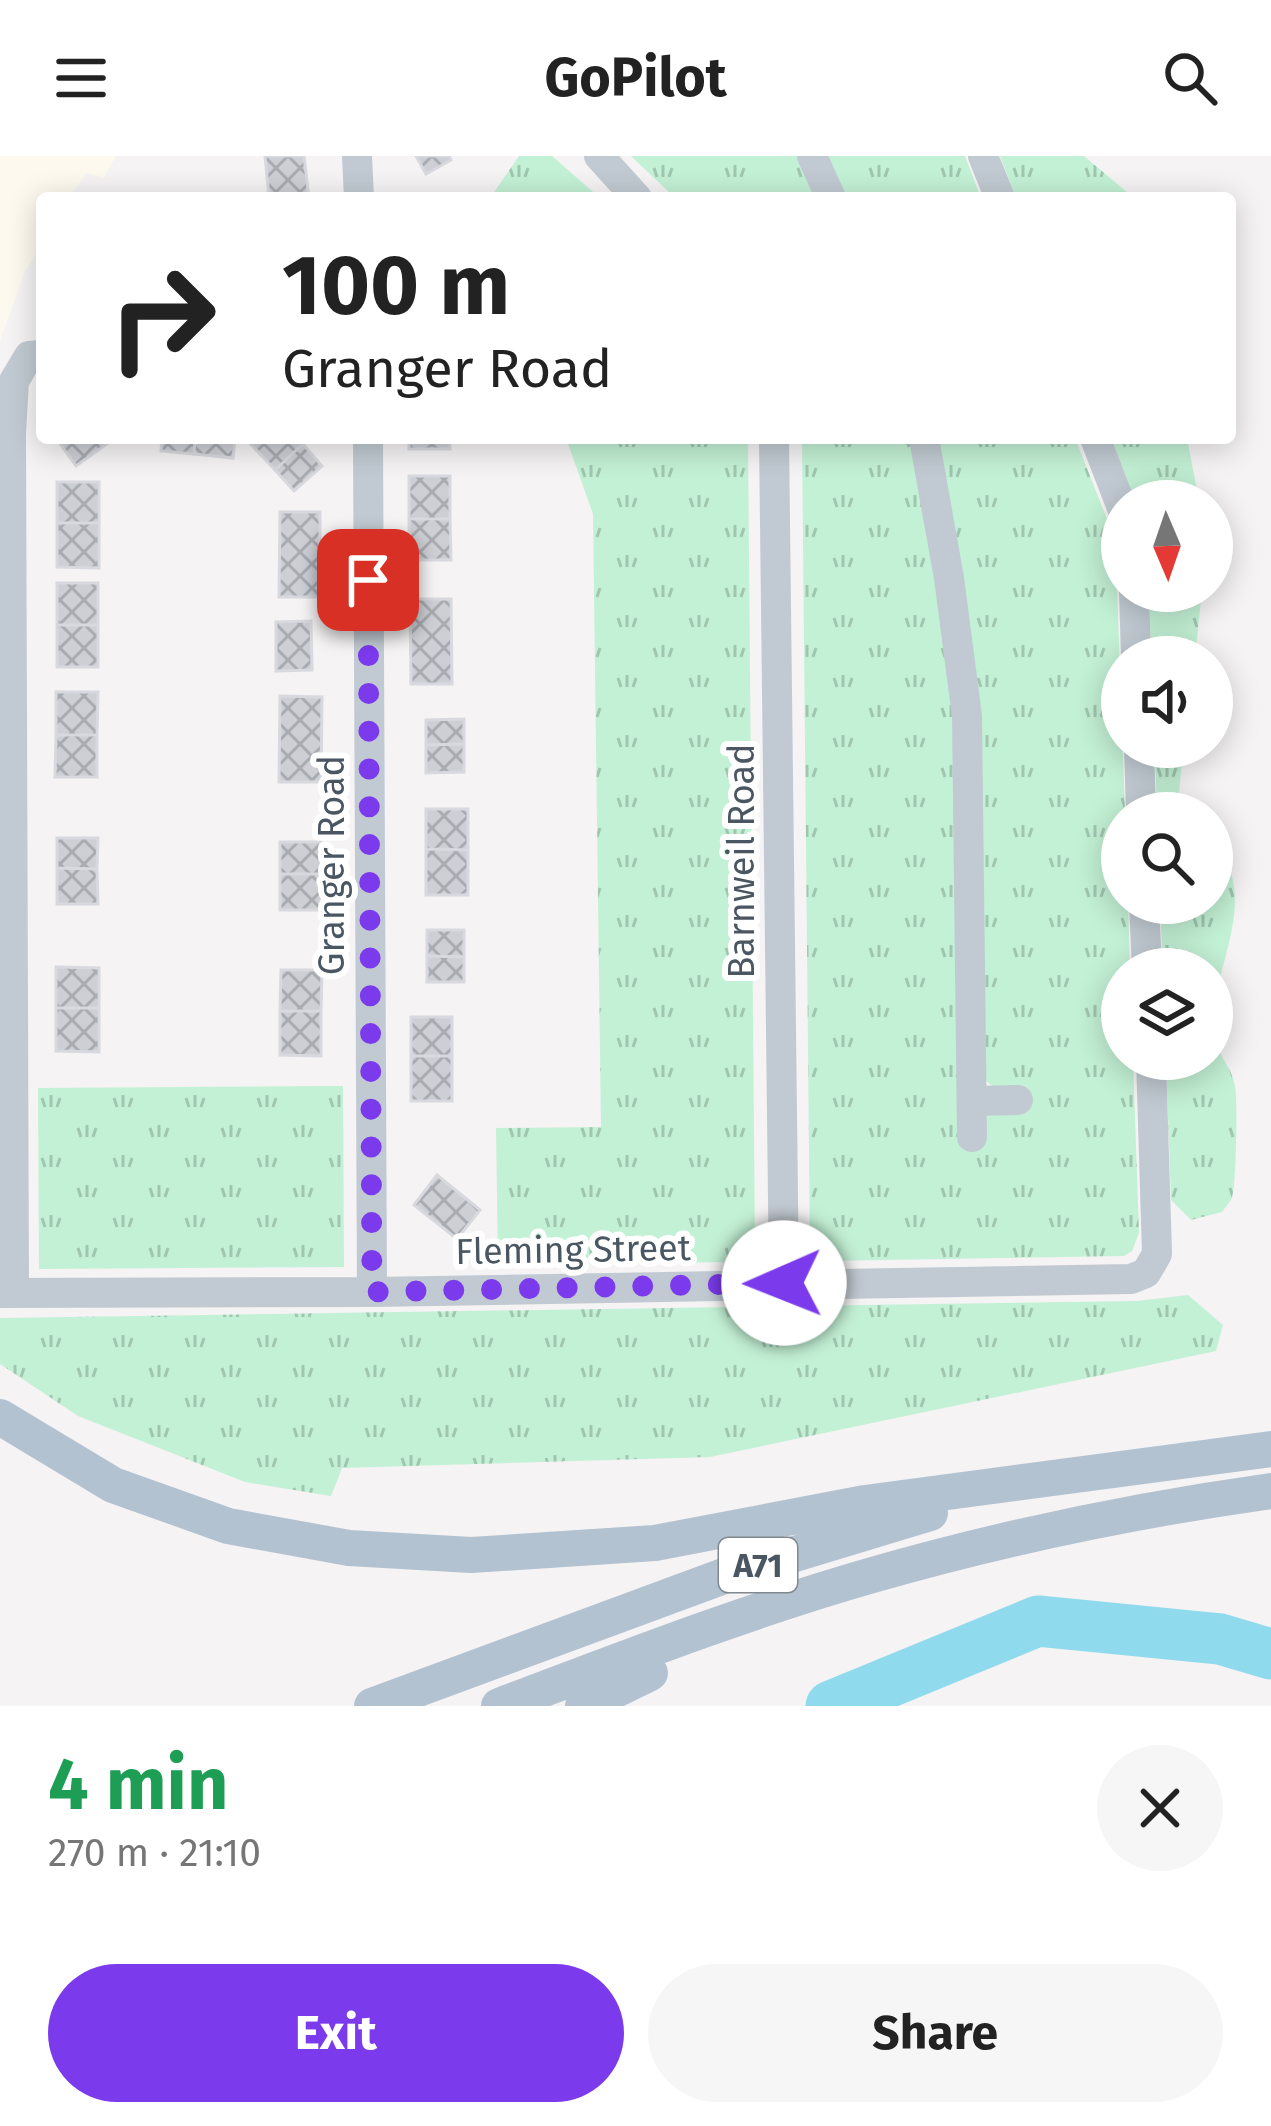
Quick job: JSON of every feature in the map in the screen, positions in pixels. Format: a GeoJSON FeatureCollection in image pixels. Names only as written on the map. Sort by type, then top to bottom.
{"type":"FeatureCollection","features":[{"type":"Feature","properties":{"kind":"main road"},"geometry":{"type":"LineString","coordinates":[[0,1417],[113,1485],[228,1526],[349,1548],[472,1555],[655,1543],[865,1503],[1156,1464]]}},
{"type":"Feature","properties":{"kind":"main road","name":"A71"},"geometry":{"type":"LineString","coordinates":[[372,1706],[557,1635],[918,1516],[1156,1464],[1271,1449]]}},
{"type":"Feature","properties":{"kind":"main road","name":"A71"},"geometry":{"type":"LineString","coordinates":[[499,1706],[669,1642],[867,1576],[1026,1534],[1180,1503],[1271,1491]]}},
{"type":"Feature","properties":{"kind":"main road"},"geometry":{"type":"LineString","coordinates":[[584,1706],[867,1576]]}},
{"type":"Feature","properties":{"kind":"street"},"geometry":{"type":"LineString","coordinates":[[357,156],[359,192]]}},
{"type":"Feature","properties":{"kind":"street"},"geometry":{"type":"LineString","coordinates":[[598,156],[631,192]]}},
{"type":"Feature","properties":{"kind":"street"},"geometry":{"type":"LineString","coordinates":[[812,156],[828,192]]}},
{"type":"Feature","properties":{"kind":"street"},"geometry":{"type":"LineString","coordinates":[[983,156],[998,192]]}},
{"type":"Feature","properties":{"kind":"street"},"geometry":{"type":"LineString","coordinates":[[7,1293],[11,434],[14,381],[29,356],[36,355]]}},
{"type":"Feature","properties":{"kind":"street","name":"Granger Road"},"geometry":{"type":"LineString","coordinates":[[368,444],[372,1292]]}},
{"type":"Feature","properties":{"kind":"street","name":"Barnweil Road"},"geometry":{"type":"LineString","coordinates":[[774,444],[784,1283]]}},
{"type":"Feature","properties":{"kind":"street"},"geometry":{"type":"LineString","coordinates":[[925,444],[950,578],[968,716],[972,1137]]}},
{"type":"Feature","properties":{"kind":"street"},"geometry":{"type":"LineString","coordinates":[[1097,444],[1111,480]]}},
{"type":"Feature","properties":{"kind":"street","name":"Fleming Street"},"geometry":{"type":"LineString","coordinates":[[7,1293],[1131,1279],[1147,1274],[1157,1254],[1151,1080]]}},
{"type":"Feature","properties":{"kind":"street"},"geometry":{"type":"LineString","coordinates":[[972,1102],[1018,1100]]}},
{"type":"Feature","properties":{"kind":"shaded area"},"geometry":{"type":"Polygon","coordinates":[[[0,156],[116,156],[104,178],[86,173],[74,192],[36,192],[36,254],[0,341],[0,156]]]}},
{"type":"Feature","properties":{"kind":"green space"},"geometry":{"type":"Polygon","coordinates":[[[519,156],[552,156],[593,192],[494,192],[519,156]]]}},
{"type":"Feature","properties":{"kind":"green space"},"geometry":{"type":"Polygon","coordinates":[[[631,156],[802,156],[817,192],[669,192],[631,156]]]}},
{"type":"Feature","properties":{"kind":"green space"},"geometry":{"type":"Polygon","coordinates":[[[827,156],[965,156],[979,192],[843,192],[827,156]]]}},
{"type":"Feature","properties":{"kind":"green space"},"geometry":{"type":"Polygon","coordinates":[[[1000,156],[1084,156],[1127,192],[1014,192],[1000,156]]]}},
{"type":"Feature","properties":{"kind":"green space"},"geometry":{"type":"Polygon","coordinates":[[[568,444],[748,444],[755,1251],[741,1262],[498,1264],[496,1128],[601,1127],[593,514],[568,444]]]}},
{"type":"Feature","properties":{"kind":"green space"},"geometry":{"type":"Polygon","coordinates":[[[802,444],[915,444],[951,667],[984,1123],[993,1087],[984,1079],[936,444],[1077,444],[1101,504],[1101,612],[1118,612],[1119,636],[1101,636],[1101,768],[1123,768],[1124,792],[1101,792],[1101,924],[1129,924],[1129,948],[1101,948],[1101,1080],[1134,1080],[1139,1233],[1132,1251],[1124,1256],[824,1261],[810,1251],[802,444]]]}},
{"type":"Feature","properties":{"kind":"green space"},"geometry":{"type":"Polygon","coordinates":[[[1113,444],[1188,444],[1195,480],[1127,480],[1113,444]]]}},
{"type":"Feature","properties":{"kind":"green space"},"geometry":{"type":"Polygon","coordinates":[[[1150,612],[1200,612],[1197,636],[1150,636],[1150,612]]]}},
{"type":"Feature","properties":{"kind":"green space"},"geometry":{"type":"Polygon","coordinates":[[[1156,768],[1181,768],[1179,792],[1156,792],[1156,768]]]}},
{"type":"Feature","properties":{"kind":"green space"},"geometry":{"type":"Polygon","coordinates":[[[1161,924],[1233,924],[1228,948],[1162,948],[1161,924]]]}},
{"type":"Feature","properties":{"kind":"green space"},"geometry":{"type":"Polygon","coordinates":[[[1167,1080],[1233,1080],[1235,1161],[1229,1203],[1222,1212],[1191,1220],[1171,1200],[1167,1080]]]}},
{"type":"Feature","properties":{"kind":"green space"},"geometry":{"type":"Polygon","coordinates":[[[343,1086],[344,1267],[39,1269],[38,1088],[343,1086]]]}},
{"type":"Feature","properties":{"kind":"green space"},"geometry":{"type":"Polygon","coordinates":[[[1188,1295],[1223,1325],[1216,1351],[710,1457],[342,1468],[331,1496],[245,1482],[78,1416],[0,1364],[0,1318],[1137,1301],[1188,1295]]]}},
{"type":"Feature","properties":{"kind":"building"},"geometry":{"type":"Polygon","coordinates":[[[265,156],[304,156],[308,192],[268,192],[265,156]]]}},
{"type":"Feature","properties":{"kind":"building"},"geometry":{"type":"Polygon","coordinates":[[[416,156],[449,156],[451,160],[426,174],[416,156]]]}},
{"type":"Feature","properties":{"kind":"building"},"geometry":{"type":"Polygon","coordinates":[[[60,444],[107,444],[76,466],[60,444]]]}},
{"type":"Feature","properties":{"kind":"building"},"geometry":{"type":"Polygon","coordinates":[[[162,444],[195,444],[194,454],[161,451],[162,444]]]}},
{"type":"Feature","properties":{"kind":"building"},"geometry":{"type":"Polygon","coordinates":[[[195,444],[234,444],[233,458],[194,454],[195,444]]]}},
{"type":"Feature","properties":{"kind":"building"},"geometry":{"type":"Polygon","coordinates":[[[251,444],[303,444],[275,470],[251,444]]]}},
{"type":"Feature","properties":{"kind":"building"},"geometry":{"type":"Polygon","coordinates":[[[303,444],[322,466],[294,491],[275,470],[303,444]]]}},
{"type":"Feature","properties":{"kind":"building"},"geometry":{"type":"Polygon","coordinates":[[[409,444],[450,444],[450,449],[409,449],[409,444]]]}},
{"type":"Feature","properties":{"kind":"building"},"geometry":{"type":"Polygon","coordinates":[[[409,476],[450,476],[450,519],[409,519],[409,476]]]}},
{"type":"Feature","properties":{"kind":"building"},"geometry":{"type":"Polygon","coordinates":[[[57,482],[99,482],[99,523],[57,523],[57,482]]]}},
{"type":"Feature","properties":{"kind":"building"},"geometry":{"type":"Polygon","coordinates":[[[280,512],[320,512],[320,597],[279,597],[280,512]]]}},
{"type":"Feature","properties":{"kind":"building"},"geometry":{"type":"Polygon","coordinates":[[[409,519],[450,519],[451,560],[409,560],[409,519]]]}},
{"type":"Feature","properties":{"kind":"building"},"geometry":{"type":"Polygon","coordinates":[[[57,523],[99,523],[99,568],[57,567],[57,523]]]}},
{"type":"Feature","properties":{"kind":"building"},"geometry":{"type":"Polygon","coordinates":[[[57,583],[98,583],[98,625],[57,625],[57,583]]]}},
{"type":"Feature","properties":{"kind":"building"},"geometry":{"type":"Polygon","coordinates":[[[410,599],[451,599],[452,684],[411,684],[410,599]]]}},
{"type":"Feature","properties":{"kind":"building"},"geometry":{"type":"Polygon","coordinates":[[[311,621],[312,670],[276,671],[276,622],[311,621]]]}},
{"type":"Feature","properties":{"kind":"building"},"geometry":{"type":"Polygon","coordinates":[[[57,625],[98,625],[98,667],[57,667],[57,625]]]}},
{"type":"Feature","properties":{"kind":"building"},"geometry":{"type":"Polygon","coordinates":[[[56,692],[98,692],[97,735],[56,735],[56,692]]]}},
{"type":"Feature","properties":{"kind":"building"},"geometry":{"type":"Polygon","coordinates":[[[280,696],[322,697],[321,782],[279,782],[280,696]]]}},
{"type":"Feature","properties":{"kind":"building"},"geometry":{"type":"Polygon","coordinates":[[[464,719],[464,744],[426,745],[426,720],[464,719]]]}},
{"type":"Feature","properties":{"kind":"building"},"geometry":{"type":"Polygon","coordinates":[[[56,735],[97,735],[97,777],[55,777],[56,735]]]}},
{"type":"Feature","properties":{"kind":"building"},"geometry":{"type":"Polygon","coordinates":[[[464,744],[464,772],[426,773],[426,745],[464,744]]]}},
{"type":"Feature","properties":{"kind":"building"},"geometry":{"type":"Polygon","coordinates":[[[426,809],[468,809],[468,850],[426,849],[426,809]]]}},
{"type":"Feature","properties":{"kind":"building"},"geometry":{"type":"Polygon","coordinates":[[[57,838],[98,838],[97,869],[57,868],[57,838]]]}},
{"type":"Feature","properties":{"kind":"building"},"geometry":{"type":"Polygon","coordinates":[[[280,842],[321,842],[321,874],[280,874],[280,842]]]}},
{"type":"Feature","properties":{"kind":"building"},"geometry":{"type":"Polygon","coordinates":[[[426,849],[468,850],[468,895],[426,895],[426,849]]]}},
{"type":"Feature","properties":{"kind":"building"},"geometry":{"type":"Polygon","coordinates":[[[57,868],[97,869],[98,904],[57,904],[57,868]]]}},
{"type":"Feature","properties":{"kind":"building"},"geometry":{"type":"Polygon","coordinates":[[[280,874],[321,874],[321,910],[280,910],[280,874]]]}},
{"type":"Feature","properties":{"kind":"building"},"geometry":{"type":"Polygon","coordinates":[[[427,930],[464,930],[464,957],[427,956],[427,930]]]}},
{"type":"Feature","properties":{"kind":"building"},"geometry":{"type":"Polygon","coordinates":[[[427,956],[464,957],[464,982],[427,982],[427,956]]]}},
{"type":"Feature","properties":{"kind":"building"},"geometry":{"type":"Polygon","coordinates":[[[56,967],[99,968],[99,1008],[56,1008],[56,967]]]}},
{"type":"Feature","properties":{"kind":"building"},"geometry":{"type":"Polygon","coordinates":[[[281,970],[322,970],[321,1011],[280,1011],[281,970]]]}},
{"type":"Feature","properties":{"kind":"building"},"geometry":{"type":"Polygon","coordinates":[[[56,1008],[99,1008],[99,1052],[56,1051],[56,1008]]]}},
{"type":"Feature","properties":{"kind":"building"},"geometry":{"type":"Polygon","coordinates":[[[280,1011],[321,1011],[321,1056],[280,1055],[280,1011]]]}},
{"type":"Feature","properties":{"kind":"building"},"geometry":{"type":"Polygon","coordinates":[[[411,1017],[452,1017],[452,1056],[411,1056],[411,1017]]]}},
{"type":"Feature","properties":{"kind":"building"},"geometry":{"type":"Polygon","coordinates":[[[411,1056],[452,1056],[452,1101],[411,1101],[411,1056]]]}},
{"type":"Feature","properties":{"kind":"building"},"geometry":{"type":"Polygon","coordinates":[[[437,1175],[480,1210],[457,1239],[414,1205],[437,1175]]]}},
{"type":"Feature","properties":{"kind":"waterway"},"geometry":{"type":"LineString","coordinates":[[831,1706],[1038,1621],[1220,1639],[1271,1654]]}},
{"type":"Feature","properties":{"kind":"route"},"geometry":{"type":"LineString","coordinates":[[368,580],[372,1292],[784,1283]]}}]}
